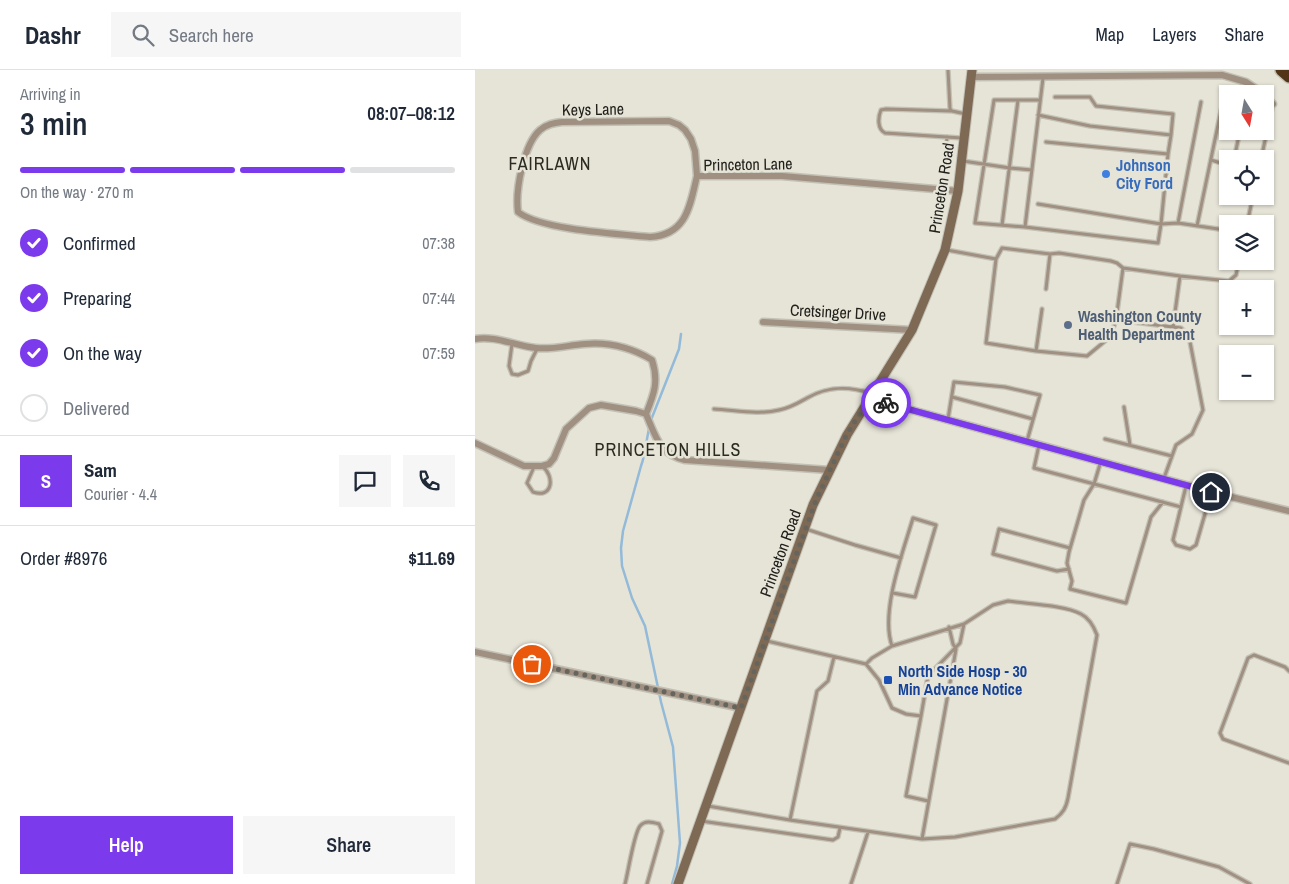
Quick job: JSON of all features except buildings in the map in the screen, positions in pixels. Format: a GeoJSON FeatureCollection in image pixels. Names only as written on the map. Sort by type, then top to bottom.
{"type":"FeatureCollection","features":[{"type":"Feature","properties":{"kind":"highway"},"geometry":{"type":"LineString","coordinates":[[1281,70],[1289,77]]}},
{"type":"Feature","properties":{"kind":"street"},"geometry":{"type":"LineString","coordinates":[[972,74],[1043,77],[1221,75],[1250,85]]}},
{"type":"Feature","properties":{"kind":"street","name":"Princeton Road"},"geometry":{"type":"LineString","coordinates":[[678,884],[805,529],[829,470],[847,434],[912,330],[945,250],[958,191],[972,74]]}},
{"type":"Feature","properties":{"kind":"street","name":"Keys Lane"},"geometry":{"type":"LineString","coordinates":[[518,212],[517,202],[521,174],[533,137],[550,124],[562,122],[669,121],[685,130],[691,138],[695,151],[697,176]]}},
{"type":"Feature","properties":{"kind":"street","name":"Princeton Lane"},"geometry":{"type":"LineString","coordinates":[[518,212],[525,218],[553,226],[651,238],[661,237],[679,226],[687,214],[697,176],[783,176],[958,191]]}},
{"type":"Feature","properties":{"kind":"street","name":"Cretsinger Drive"},"geometry":{"type":"LineString","coordinates":[[763,322],[912,330]]}},
{"type":"Feature","properties":{"kind":"street"},"geometry":{"type":"LineString","coordinates":[[475,339],[492,338],[512,344],[537,348],[562,348],[587,343],[624,346],[652,360],[656,372],[656,387],[646,414],[656,438],[667,453],[685,460],[829,470]]}},
{"type":"Feature","properties":{"kind":"street"},"geometry":{"type":"LineString","coordinates":[[872,394],[886,403],[1211,492],[1289,511]]}},
{"type":"Feature","properties":{"kind":"street"},"geometry":{"type":"LineString","coordinates":[[475,444],[524,466],[542,466],[549,464],[554,458],[567,429],[589,408],[601,405],[646,414]]}},
{"type":"Feature","properties":{"kind":"street"},"geometry":{"type":"LineString","coordinates":[[475,652],[741,708]]}},
{"type":"Feature","properties":{"kind":"lane"},"geometry":{"type":"LineString","coordinates":[[948,70],[949,105],[952,112]]}},
{"type":"Feature","properties":{"kind":"lane"},"geometry":{"type":"LineString","coordinates":[[1025,227],[1043,77]]}},
{"type":"Feature","properties":{"kind":"lane"},"geometry":{"type":"LineString","coordinates":[[1040,100],[994,100],[975,223],[1158,243],[1173,114],[1096,106],[1090,97],[1055,97]]}},
{"type":"Feature","properties":{"kind":"lane"},"geometry":{"type":"LineString","coordinates":[[1002,225],[1018,100]]}},
{"type":"Feature","properties":{"kind":"lane"},"geometry":{"type":"LineString","coordinates":[[1179,223],[1201,102]]}},
{"type":"Feature","properties":{"kind":"lane"},"geometry":{"type":"LineString","coordinates":[[964,138],[885,133],[879,128],[880,112],[886,109],[967,114]]}},
{"type":"Feature","properties":{"kind":"lane"},"geometry":{"type":"LineString","coordinates":[[1038,115],[1090,126],[1171,135]]}},
{"type":"Feature","properties":{"kind":"lane"},"geometry":{"type":"LineString","coordinates":[[1197,226],[1219,121]]}},
{"type":"Feature","properties":{"kind":"lane"},"geometry":{"type":"LineString","coordinates":[[944,170],[947,137]]}},
{"type":"Feature","properties":{"kind":"lane"},"geometry":{"type":"LineString","coordinates":[[1046,142],[1168,154]]}},
{"type":"Feature","properties":{"kind":"lane"},"geometry":{"type":"LineString","coordinates":[[961,160],[984,165],[1032,170]]}},
{"type":"Feature","properties":{"kind":"lane"},"geometry":{"type":"LineString","coordinates":[[1211,160],[1219,162]]}},
{"type":"Feature","properties":{"kind":"lane"},"geometry":{"type":"LineString","coordinates":[[1038,204],[1161,224],[1179,223],[1219,229]]}},
{"type":"Feature","properties":{"kind":"lane"},"geometry":{"type":"LineString","coordinates":[[1123,268],[1114,331],[1110,337],[1087,356],[1036,351],[986,343],[996,259],[1002,248],[1050,254],[1059,253],[1111,261],[1117,262],[1123,268],[1180,276],[1229,280],[1236,275],[1237,270]]}},
{"type":"Feature","properties":{"kind":"lane"},"geometry":{"type":"LineString","coordinates":[[945,250],[996,259]]}},
{"type":"Feature","properties":{"kind":"lane"},"geometry":{"type":"LineString","coordinates":[[1046,289],[1050,254]]}},
{"type":"Feature","properties":{"kind":"lane"},"geometry":{"type":"LineString","coordinates":[[1173,327],[1180,276]]}},
{"type":"Feature","properties":{"kind":"lane"},"geometry":{"type":"LineString","coordinates":[[1036,351],[1042,308]]}},
{"type":"Feature","properties":{"kind":"lane"},"geometry":{"type":"LineString","coordinates":[[1116,320],[1181,328],[1189,336],[1203,410],[1192,434],[1176,445],[1164,479]]}},
{"type":"Feature","properties":{"kind":"lane"},"geometry":{"type":"LineString","coordinates":[[512,344],[509,366],[511,374],[515,375],[528,371],[537,348]]}},
{"type":"Feature","properties":{"kind":"lane"},"geometry":{"type":"LineString","coordinates":[[948,419],[954,382],[1005,387],[1039,395],[1027,441]]}},
{"type":"Feature","properties":{"kind":"lane"},"geometry":{"type":"LineString","coordinates":[[714,409],[770,412],[795,405],[809,396],[831,388],[855,388],[872,394]]}},
{"type":"Feature","properties":{"kind":"lane"},"geometry":{"type":"LineString","coordinates":[[951,397],[1033,419]]}},
{"type":"Feature","properties":{"kind":"lane"},"geometry":{"type":"LineString","coordinates":[[1123,407],[1130,445]]}},
{"type":"Feature","properties":{"kind":"lane"},"geometry":{"type":"LineString","coordinates":[[1105,439],[1172,456]]}},
{"type":"Feature","properties":{"kind":"lane"},"geometry":{"type":"LineString","coordinates":[[1039,444],[1034,468],[1181,508]]}},
{"type":"Feature","properties":{"kind":"lane"},"geometry":{"type":"LineString","coordinates":[[1101,461],[1094,484],[1084,500],[1070,548],[1067,563],[1072,581],[1070,589],[1125,603],[1151,517],[1163,502]]}},
{"type":"Feature","properties":{"kind":"lane"},"geometry":{"type":"LineString","coordinates":[[534,467],[527,483],[533,492],[540,494],[549,490],[551,483],[549,475],[542,466]]}},
{"type":"Feature","properties":{"kind":"lane"},"geometry":{"type":"LineString","coordinates":[[1186,485],[1173,543],[1191,549],[1196,545],[1211,492]]}},
{"type":"Feature","properties":{"kind":"lane"},"geometry":{"type":"LineString","coordinates":[[892,646],[889,619],[891,598],[913,518],[936,524],[915,597],[893,593]]}},
{"type":"Feature","properties":{"kind":"lane"},"geometry":{"type":"LineString","coordinates":[[1069,569],[1057,571],[993,554],[999,528],[1070,548]]}},
{"type":"Feature","properties":{"kind":"lane"},"geometry":{"type":"LineString","coordinates":[[805,529],[901,558]]}},
{"type":"Feature","properties":{"kind":"lane"},"geometry":{"type":"LineString","coordinates":[[705,805],[840,828],[922,839],[955,837],[1055,818],[1062,814],[1066,808],[1068,798],[1097,635],[1094,627],[1082,614],[1067,609],[1008,601],[993,605],[964,624],[949,627],[892,646],[872,658],[866,664]]}},
{"type":"Feature","properties":{"kind":"lane"},"geometry":{"type":"LineString","coordinates":[[928,801],[906,796],[928,676],[956,649],[960,643],[964,624]]}},
{"type":"Feature","properties":{"kind":"lane"},"geometry":{"type":"LineString","coordinates":[[922,839],[956,649],[949,627]]}},
{"type":"Feature","properties":{"kind":"lane"},"geometry":{"type":"LineString","coordinates":[[765,640],[866,664],[879,680],[892,708],[906,714],[921,716]]}},
{"type":"Feature","properties":{"kind":"lane"},"geometry":{"type":"LineString","coordinates":[[1289,671],[1285,667],[1254,656],[1248,658],[1220,733],[1223,739],[1289,763]]}},
{"type":"Feature","properties":{"kind":"lane"},"geometry":{"type":"LineString","coordinates":[[790,820],[817,691],[828,680],[834,657]]}},
{"type":"Feature","properties":{"kind":"lane"},"geometry":{"type":"LineString","coordinates":[[701,821],[833,840],[838,837],[840,828]]}},
{"type":"Feature","properties":{"kind":"lane"},"geometry":{"type":"LineString","coordinates":[[625,884],[636,834],[640,825],[647,822],[659,824],[662,831],[647,884]]}},
{"type":"Feature","properties":{"kind":"lane"},"geometry":{"type":"LineString","coordinates":[[851,884],[868,832]]}},
{"type":"Feature","properties":{"kind":"lane"},"geometry":{"type":"LineString","coordinates":[[1117,884],[1130,844],[1219,867],[1250,884]]}},
{"type":"Feature","properties":{"kind":"waterway"},"geometry":{"type":"LineString","coordinates":[[651,420],[679,349],[681,334]]}},
{"type":"Feature","properties":{"kind":"waterway"},"geometry":{"type":"LineString","coordinates":[[650,425],[644,456],[623,531],[621,548],[622,566],[632,598],[645,626],[661,702],[673,747],[680,843],[672,884]]}},
{"type":"Feature","properties":{"kind":"way so far"},"geometry":{"type":"LineString","coordinates":[[532,664],[741,708],[813,505],[829,470],[847,434],[872,394],[886,403]]}},
{"type":"Feature","properties":{"kind":"place","name":"Johnson City Ford"},"geometry":{"type":"Point","coordinates":[1106,174]}},
{"type":"Feature","properties":{"kind":"place","name":"Washington County Health Department"},"geometry":{"type":"Point","coordinates":[1068,325]}},
{"type":"Feature","properties":{"kind":"place","name":"North Side Hosp - 30 Min Advance Notice"},"geometry":{"type":"Point","coordinates":[888,680]}},
{"type":"Feature","properties":{"kind":"district","name":"FAIRLAWN"},"geometry":{"type":"Point","coordinates":[550,163]}},
{"type":"Feature","properties":{"kind":"district","name":"PRINCETON HILLS"},"geometry":{"type":"Point","coordinates":[668,449]}},
{"type":"Feature","properties":{"kind":"route"},"geometry":{"type":"LineString","coordinates":[[886,403],[1211,492]]}}]}
